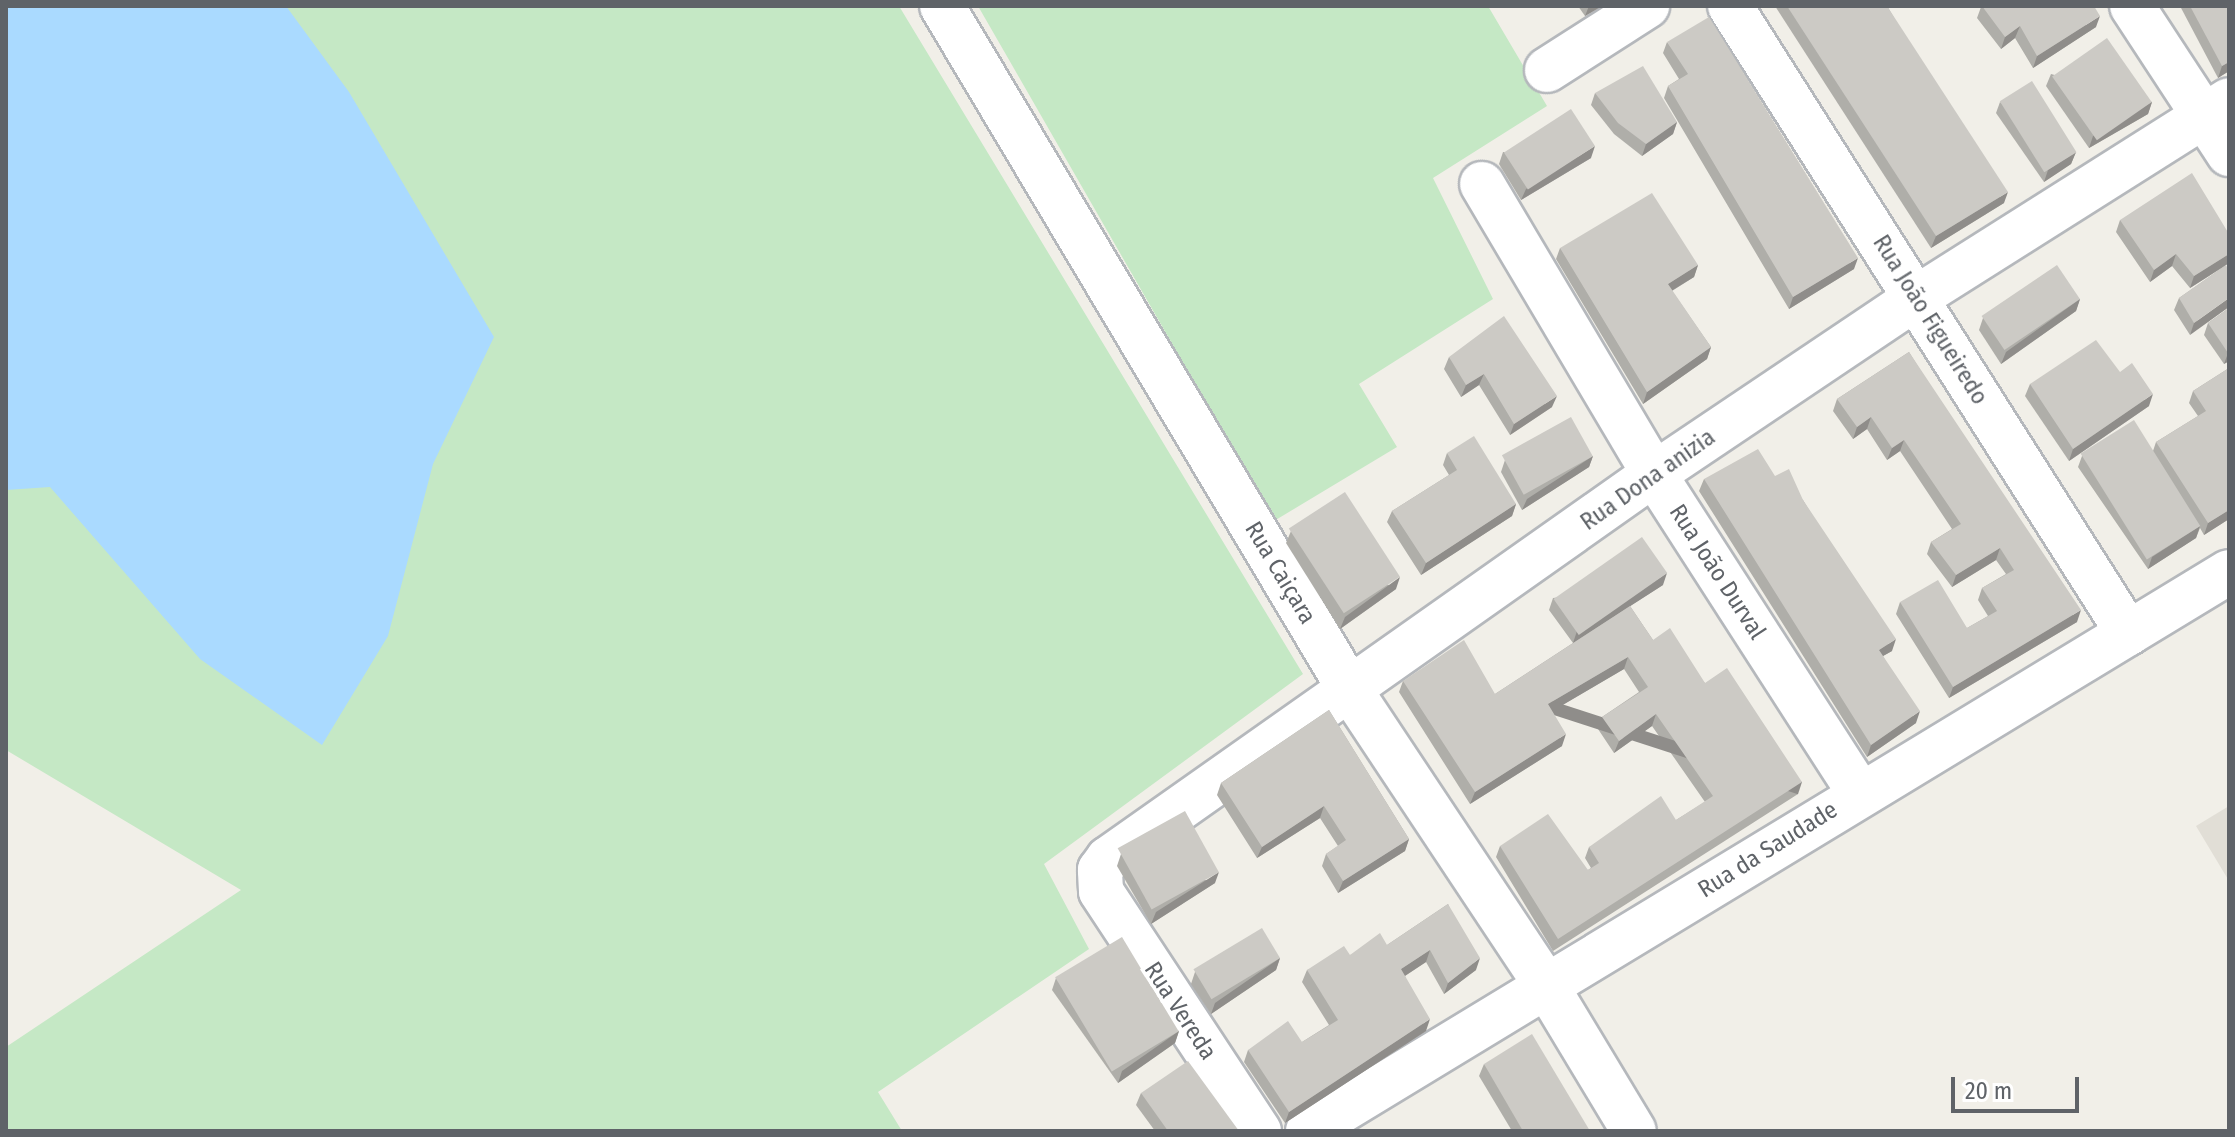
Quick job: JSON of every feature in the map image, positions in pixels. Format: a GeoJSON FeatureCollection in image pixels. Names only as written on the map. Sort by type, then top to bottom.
{"type":"FeatureCollection","features":[{"type":"Feature","properties":{"kind":"street","name":"Rua Caiçara"},"geometry":{"type":"LineString","coordinates":[[942,6],[1350,690],[1547,987],[1634,1131]]}},
{"type":"Feature","properties":{"kind":"street"},"geometry":{"type":"LineString","coordinates":[[1547,70],[1647,6]]}},
{"type":"Feature","properties":{"kind":"street","name":"Rua João Figueiredo"},"geometry":{"type":"LineString","coordinates":[[1730,6],[2128,633]]}},
{"type":"Feature","properties":{"kind":"street"},"geometry":{"type":"LineString","coordinates":[[2132,6],[2217,108],[2229,154]]}},
{"type":"Feature","properties":{"kind":"street","name":"Rua Dona anizia"},"geometry":{"type":"LineString","coordinates":[[1101,891],[1100,870],[1108,859],[1654,474],[1916,298],[2217,108]]}},
{"type":"Feature","properties":{"kind":"street","name":"Rua João Durval"},"geometry":{"type":"LineString","coordinates":[[1482,184],[1654,474],[1859,792]]}},
{"type":"Feature","properties":{"kind":"street","name":"Rua da Saudade"},"geometry":{"type":"LineString","coordinates":[[1308,1131],[1547,987],[1859,792],[2229,572]]}},
{"type":"Feature","properties":{"kind":"street","name":"Rua Vereda"},"geometry":{"type":"LineString","coordinates":[[1101,891],[1259,1131]]}},
{"type":"Feature","properties":{"kind":"shaded area"},"geometry":{"type":"Polygon","coordinates":[[[2229,806],[2229,881],[2196,826],[2229,806]]]}},
{"type":"Feature","properties":{"kind":"green space"},"geometry":{"type":"Polygon","coordinates":[[[6,6],[899,6],[1303,674],[1044,864],[1089,949],[878,1092],[902,1131],[6,1131],[6,1047],[241,890],[6,750],[6,6]]]}},
{"type":"Feature","properties":{"kind":"green space"},"geometry":{"type":"Polygon","coordinates":[[[978,6],[1488,6],[1547,106],[1433,178],[1493,299],[1359,384],[1397,447],[1274,521],[978,6]]]}},
{"type":"Feature","properties":{"kind":"water"},"geometry":{"type":"Polygon","coordinates":[[[6,6],[286,6],[349,92],[494,337],[433,464],[388,636],[322,745],[200,659],[50,487],[6,490],[6,6]]]}},
{"type":"Feature","properties":{"kind":"building"},"geometry":{"type":"Polygon","coordinates":[[[1787,6],[1887,6],[2008,192],[1936,236],[1787,6]]]}},
{"type":"Feature","properties":{"kind":"building"},"geometry":{"type":"Polygon","coordinates":[[[1982,6],[2094,6],[2100,16],[2037,56],[2020,26],[2005,37],[1982,6]]]}},
{"type":"Feature","properties":{"kind":"building"},"geometry":{"type":"Polygon","coordinates":[[[2190,6],[2229,6],[2229,62],[2222,66],[2190,6]]]}},
{"type":"Feature","properties":{"kind":"building"},"geometry":{"type":"Polygon","coordinates":[[[1709,17],[1858,258],[1793,297],[1668,86],[1688,74],[1667,42],[1709,17]]]}},
{"type":"Feature","properties":{"kind":"building"},"geometry":{"type":"Polygon","coordinates":[[[2107,38],[2152,102],[2097,140],[2052,76],[2107,38]]]}},
{"type":"Feature","properties":{"kind":"building"},"geometry":{"type":"Polygon","coordinates":[[[1643,66],[1677,122],[1646,144],[1618,123],[1595,93],[1643,66]]]}},
{"type":"Feature","properties":{"kind":"building"},"geometry":{"type":"Polygon","coordinates":[[[2032,81],[2077,152],[2044,172],[2000,101],[2032,81]]]}},
{"type":"Feature","properties":{"kind":"building"},"geometry":{"type":"Polygon","coordinates":[[[1571,109],[1595,146],[1528,189],[1504,153],[1571,109]]]}},
{"type":"Feature","properties":{"kind":"building"},"geometry":{"type":"Polygon","coordinates":[[[2192,173],[2229,234],[2229,254],[2194,276],[2176,254],[2154,270],[2120,220],[2192,173]]]}},
{"type":"Feature","properties":{"kind":"building"},"geometry":{"type":"Polygon","coordinates":[[[1652,193],[1698,265],[1668,284],[1711,347],[1647,392],[1560,248],[1652,193]]]}},
{"type":"Feature","properties":{"kind":"building"},"geometry":{"type":"Polygon","coordinates":[[[2057,265],[2080,299],[2004,350],[1982,316],[2057,265]]]}},
{"type":"Feature","properties":{"kind":"building"},"geometry":{"type":"Polygon","coordinates":[[[2226,265],[2229,271],[2229,298],[2194,323],[2179,298],[2226,265]]]}},
{"type":"Feature","properties":{"kind":"building"},"geometry":{"type":"Polygon","coordinates":[[[2229,308],[2229,352],[2228,353],[2208,323],[2229,308]]]}},
{"type":"Feature","properties":{"kind":"building"},"geometry":{"type":"Polygon","coordinates":[[[1504,316],[1557,396],[1514,424],[1484,374],[1466,385],[1449,357],[1504,316]]]}},
{"type":"Feature","properties":{"kind":"building"},"geometry":{"type":"Polygon","coordinates":[[[2096,340],[2120,372],[2132,363],[2153,394],[2073,449],[2030,384],[2096,340]]]}},
{"type":"Feature","properties":{"kind":"building"},"geometry":{"type":"Polygon","coordinates":[[[1909,352],[2081,610],[1953,687],[1900,602],[1938,580],[1967,628],[1997,611],[1982,588],[2014,570],[2000,548],[1956,575],[1931,542],[1961,524],[1904,440],[1892,448],[1871,417],[1857,427],[1837,399],[1909,352]]]}},
{"type":"Feature","properties":{"kind":"building"},"geometry":{"type":"Polygon","coordinates":[[[2229,368],[2229,510],[2208,523],[2156,442],[2206,411],[2193,391],[2229,368]]]}},
{"type":"Feature","properties":{"kind":"building"},"geometry":{"type":"Polygon","coordinates":[[[1571,417],[1593,456],[1524,495],[1502,455],[1571,417]]]}},
{"type":"Feature","properties":{"kind":"building"},"geometry":{"type":"Polygon","coordinates":[[[2134,420],[2200,526],[2147,559],[2081,453],[2134,420]]]}},
{"type":"Feature","properties":{"kind":"building"},"geometry":{"type":"Polygon","coordinates":[[[1474,436],[1516,504],[1426,563],[1392,511],[1457,470],[1447,453],[1474,436]]]}},
{"type":"Feature","properties":{"kind":"building"},"geometry":{"type":"Polygon","coordinates":[[[1758,449],[1775,476],[1789,469],[1803,500],[1896,639],[1879,650],[1920,711],[1871,745],[1704,479],[1758,449]]]}},
{"type":"Feature","properties":{"kind":"building"},"geometry":{"type":"Polygon","coordinates":[[[1345,492],[1400,577],[1344,613],[1289,528],[1345,492]]]}},
{"type":"Feature","properties":{"kind":"building"},"geometry":{"type":"Polygon","coordinates":[[[1642,537],[1667,573],[1579,635],[1554,599],[1642,537]]]}},
{"type":"Feature","properties":{"kind":"building"},"geometry":{"type":"Polygon","coordinates":[[[1630,606],[1653,640],[1670,628],[1705,683],[1727,668],[1802,782],[1558,939],[1500,846],[1548,814],[1588,870],[1599,863],[1589,847],[1661,796],[1676,820],[1713,796],[1656,714],[1619,741],[1602,717],[1648,687],[1628,657],[1548,704],[1566,734],[1475,792],[1403,681],[1464,640],[1495,694],[1630,606]]]}},
{"type":"Feature","properties":{"kind":"building"},"geometry":{"type":"Polygon","coordinates":[[[1329,710],[1409,839],[1343,881],[1326,854],[1346,840],[1324,806],[1262,847],[1221,783],[1329,710]]]}},
{"type":"Feature","properties":{"kind":"building"},"geometry":{"type":"Polygon","coordinates":[[[1185,811],[1219,872],[1152,910],[1118,848],[1185,811]]]}},
{"type":"Feature","properties":{"kind":"building"},"geometry":{"type":"Polygon","coordinates":[[[1448,904],[1480,958],[1448,983],[1430,950],[1401,969],[1430,1019],[1289,1112],[1248,1050],[1288,1021],[1302,1042],[1338,1020],[1307,970],[1344,946],[1350,955],[1380,933],[1387,945],[1448,904]]]}},
{"type":"Feature","properties":{"kind":"building"},"geometry":{"type":"Polygon","coordinates":[[[1262,928],[1280,958],[1211,999],[1193,969],[1262,928]]]}},
{"type":"Feature","properties":{"kind":"building"},"geometry":{"type":"Polygon","coordinates":[[[1122,937],[1179,1031],[1112,1071],[1055,977],[1122,937]]]}},
{"type":"Feature","properties":{"kind":"building"},"geometry":{"type":"Polygon","coordinates":[[[1532,1034],[1590,1131],[1523,1131],[1484,1064],[1532,1034]]]}},
{"type":"Feature","properties":{"kind":"building"},"geometry":{"type":"Polygon","coordinates":[[[1188,1061],[1239,1131],[1168,1131],[1141,1093],[1188,1061]]]}}]}
